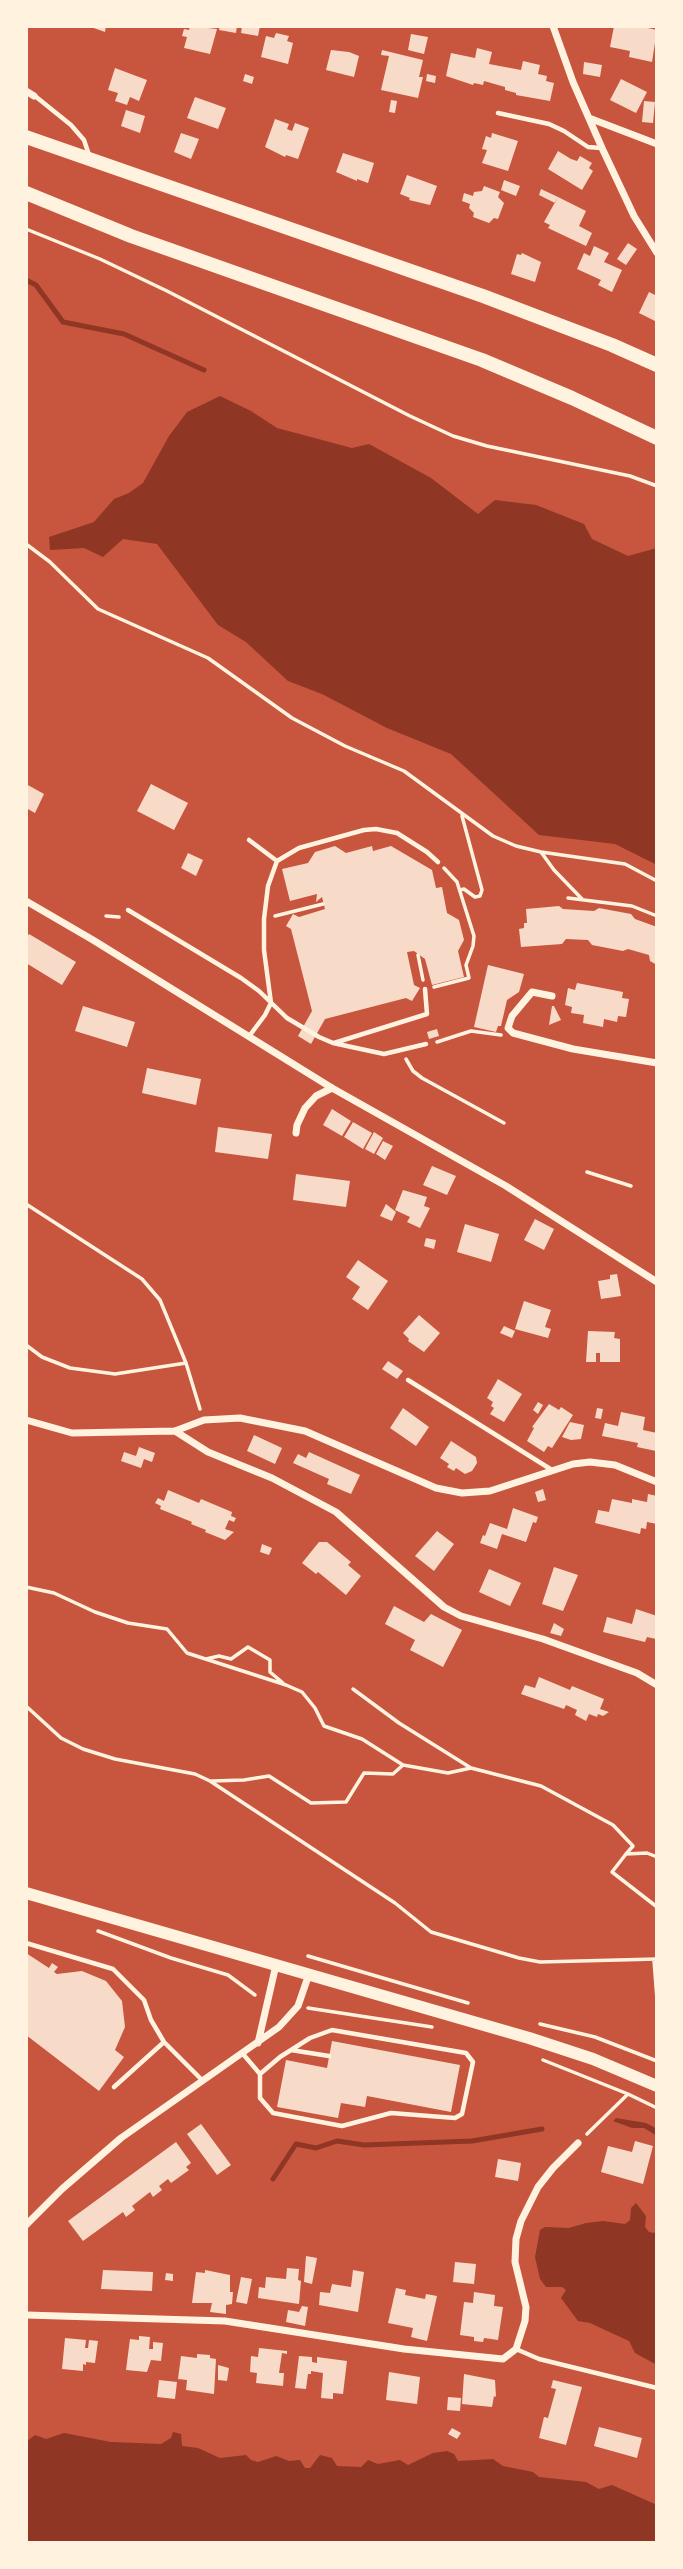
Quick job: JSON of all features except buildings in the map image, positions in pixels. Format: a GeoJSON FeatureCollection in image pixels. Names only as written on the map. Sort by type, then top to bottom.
{"type":"FeatureCollection","features":[{"type":"Feature","properties":{"kind":"highway"},"geometry":{"type":"LineString","coordinates":[[26,137],[483,296],[657,365]]}},
{"type":"Feature","properties":{"kind":"highway"},"geometry":{"type":"LineString","coordinates":[[26,193],[131,236],[482,360],[657,438]]}},
{"type":"Feature","properties":{"kind":"main road"},"geometry":{"type":"LineString","coordinates":[[26,1892],[529,2038],[593,2059],[657,2086]]}},
{"type":"Feature","properties":{"kind":"street"},"geometry":{"type":"LineString","coordinates":[[553,26],[588,118],[634,216],[657,253]]}},
{"type":"Feature","properties":{"kind":"street"},"geometry":{"type":"LineString","coordinates":[[26,91],[34,96]]}},
{"type":"Feature","properties":{"kind":"street"},"geometry":{"type":"LineString","coordinates":[[588,118],[657,144]]}},
{"type":"Feature","properties":{"kind":"street"},"geometry":{"type":"LineString","coordinates":[[26,901],[250,1035],[332,1088],[506,1186],[657,1282]]}},
{"type":"Feature","properties":{"kind":"street"},"geometry":{"type":"LineString","coordinates":[[552,996],[532,992],[508,1028],[513,1032],[573,1049],[657,1063]]}},
{"type":"Feature","properties":{"kind":"street"},"geometry":{"type":"LineString","coordinates":[[296,1133],[305,1108],[316,1096],[332,1088]]}},
{"type":"Feature","properties":{"kind":"street"},"geometry":{"type":"LineString","coordinates":[[26,1420],[72,1433],[175,1431],[204,1420],[240,1418],[304,1431],[436,1488],[462,1493],[490,1491],[573,1464],[590,1462],[615,1465],[657,1482]]}},
{"type":"Feature","properties":{"kind":"street"},"geometry":{"type":"LineString","coordinates":[[175,1431],[208,1452],[272,1478],[336,1512],[444,1607],[461,1616],[579,1651],[637,1673],[657,1685]]}},
{"type":"Feature","properties":{"kind":"street"},"geometry":{"type":"LineString","coordinates":[[257,2044],[276,1965]]}},
{"type":"Feature","properties":{"kind":"street"},"geometry":{"type":"LineString","coordinates":[[26,2225],[62,2189],[121,2138],[279,2027],[298,2006],[309,1974]]}},
{"type":"Feature","properties":{"kind":"street"},"geometry":{"type":"LineString","coordinates":[[26,2315],[225,2321],[404,2349],[503,2359],[516,2349],[524,2330],[526,2307],[515,2262],[517,2231],[538,2187],[552,2168],[578,2143]]}},
{"type":"Feature","properties":{"kind":"lane"},"geometry":{"type":"LineString","coordinates":[[34,96],[71,124],[84,140],[90,159]]}},
{"type":"Feature","properties":{"kind":"lane"},"geometry":{"type":"LineString","coordinates":[[498,113],[550,124],[588,147],[602,148]]}},
{"type":"Feature","properties":{"kind":"lane"},"geometry":{"type":"LineString","coordinates":[[250,1035],[271,1003],[264,950],[264,919],[268,886],[277,861],[299,848],[376,829],[403,837],[438,862]]}},
{"type":"Feature","properties":{"kind":"lane"},"geometry":{"type":"LineString","coordinates":[[249,841],[277,861]]}},
{"type":"Feature","properties":{"kind":"lane"},"geometry":{"type":"LineString","coordinates":[[128,910],[241,978],[287,1018],[334,1043],[384,1054],[426,1044]]}},
{"type":"Feature","properties":{"kind":"lane"},"geometry":{"type":"LineString","coordinates":[[334,1043],[428,1014],[425,989]]}},
{"type":"Feature","properties":{"kind":"lane"},"geometry":{"type":"LineString","coordinates":[[408,1380],[553,1471]]}},
{"type":"Feature","properties":{"kind":"lane"},"geometry":{"type":"LineString","coordinates":[[26,1942],[113,1969],[144,2000],[151,2020],[164,2042],[202,2080]]}},
{"type":"Feature","properties":{"kind":"lane"},"geometry":{"type":"LineString","coordinates":[[243,2053],[260,2074],[260,2098],[273,2113],[342,2126],[391,2113],[455,2118],[462,2113],[473,2062],[466,2053],[332,2029],[321,2032],[290,2050],[260,2074]]}},
{"type":"Feature","properties":{"kind":"lane"},"geometry":{"type":"LineString","coordinates":[[114,2087],[164,2042]]}},
{"type":"Feature","properties":{"kind":"lane"},"geometry":{"type":"LineString","coordinates":[[290,2050],[329,2056]]}},
{"type":"Feature","properties":{"kind":"lane"},"geometry":{"type":"LineString","coordinates":[[516,2349],[538,2359],[657,2388]]}},
{"type":"Feature","properties":{"kind":"path"},"geometry":{"type":"LineString","coordinates":[[26,229],[100,259],[167,291],[453,436],[487,446],[630,476],[657,486]]}},
{"type":"Feature","properties":{"kind":"path"},"geometry":{"type":"LineString","coordinates":[[26,544],[50,562],[98,609],[208,659],[292,718],[345,746],[404,771],[493,836],[516,846],[541,852],[625,864],[657,881]]}},
{"type":"Feature","properties":{"kind":"path"},"geometry":{"type":"LineString","coordinates":[[460,890],[464,889],[475,897],[480,896],[482,890],[461,813]]}},
{"type":"Feature","properties":{"kind":"path"},"geometry":{"type":"LineString","coordinates":[[541,852],[583,900]]}},
{"type":"Feature","properties":{"kind":"path"},"geometry":{"type":"LineString","coordinates":[[438,862],[457,882],[474,936],[466,965],[469,978],[445,984]]}},
{"type":"Feature","properties":{"kind":"path"},"geometry":{"type":"LineString","coordinates":[[568,898],[632,906],[657,916]]}},
{"type":"Feature","properties":{"kind":"path"},"geometry":{"type":"LineString","coordinates":[[264,919],[323,904]]}},
{"type":"Feature","properties":{"kind":"path"},"geometry":{"type":"LineString","coordinates":[[426,1044],[471,1031],[496,1036],[513,1032]]}},
{"type":"Feature","properties":{"kind":"path"},"geometry":{"type":"LineString","coordinates":[[401,1052],[413,1071],[422,1078],[504,1123]]}},
{"type":"Feature","properties":{"kind":"path"},"geometry":{"type":"LineString","coordinates":[[587,1172],[631,1186]]}},
{"type":"Feature","properties":{"kind":"path"},"geometry":{"type":"LineString","coordinates":[[26,1204],[142,1279],[160,1300],[186,1363],[204,1420]]}},
{"type":"Feature","properties":{"kind":"path"},"geometry":{"type":"LineString","coordinates":[[26,1345],[42,1357],[70,1368],[115,1374],[186,1363]]}},
{"type":"Feature","properties":{"kind":"path"},"geometry":{"type":"LineString","coordinates":[[26,1587],[54,1593],[95,1612],[128,1623],[167,1629],[187,1653],[302,1692],[324,1726],[362,1739],[403,1765],[448,1773],[471,1768]]}},
{"type":"Feature","properties":{"kind":"path"},"geometry":{"type":"LineString","coordinates":[[204,1659],[219,1656],[231,1659],[248,1647],[270,1660],[270,1672],[286,1685]]}},
{"type":"Feature","properties":{"kind":"path"},"geometry":{"type":"LineString","coordinates":[[353,1689],[399,1723],[471,1768],[541,1786],[612,1825],[633,1846],[612,1872],[657,1907]]}},
{"type":"Feature","properties":{"kind":"path"},"geometry":{"type":"LineString","coordinates":[[26,1706],[61,1738],[83,1749],[115,1759],[195,1774],[210,1781],[395,1903],[431,1932],[540,1962],[655,1960],[657,1999]]}},
{"type":"Feature","properties":{"kind":"path"},"geometry":{"type":"LineString","coordinates":[[210,1781],[269,1776],[311,1803],[346,1802],[364,1773],[393,1774],[403,1765]]}},
{"type":"Feature","properties":{"kind":"path"},"geometry":{"type":"LineString","coordinates":[[626,1854],[647,1853],[657,1857]]}},
{"type":"Feature","properties":{"kind":"path"},"geometry":{"type":"LineString","coordinates":[[95,1930],[171,1958],[228,1975],[256,1995]]}},
{"type":"Feature","properties":{"kind":"path"},"geometry":{"type":"LineString","coordinates":[[306,2008],[441,2029]]}},
{"type":"Feature","properties":{"kind":"path"},"geometry":{"type":"LineString","coordinates":[[542,2060],[657,2108]]}},
{"type":"Feature","properties":{"kind":"path"},"geometry":{"type":"LineString","coordinates":[[578,2143],[628,2094]]}},
{"type":"Feature","properties":{"kind":"shaded area"},"geometry":{"type":"Polygon","coordinates":[[[220,396],[277,428],[352,448],[369,444],[431,478],[478,514],[495,500],[536,505],[584,524],[592,539],[628,556],[657,548],[657,865],[615,844],[539,835],[451,754],[387,728],[322,694],[288,681],[246,642],[218,625],[157,544],[123,539],[103,557],[84,548],[50,550],[49,537],[94,522],[114,499],[143,483],[169,436],[187,412],[220,396]]]}},
{"type":"Feature","properties":{"kind":"shaded area"},"geometry":{"type":"Polygon","coordinates":[[[616,2118],[646,2123],[657,2129],[657,2136],[644,2128],[632,2128],[613,2121],[616,2118]]]}},
{"type":"Feature","properties":{"kind":"shaded area"},"geometry":{"type":"Polygon","coordinates":[[[636,2203],[646,2216],[645,2227],[649,2232],[654,2233],[657,2230],[657,2365],[635,2353],[629,2341],[590,2323],[578,2321],[561,2298],[566,2290],[562,2287],[546,2287],[540,2279],[535,2257],[540,2230],[545,2227],[569,2228],[603,2221],[625,2224],[630,2220],[631,2208],[636,2203]]]}},
{"type":"Feature","properties":{"kind":"shaded area"},"geometry":{"type":"Polygon","coordinates":[[[173,2432],[181,2434],[182,2446],[198,2448],[220,2458],[246,2455],[258,2462],[276,2456],[289,2461],[300,2460],[305,2468],[310,2468],[320,2455],[332,2458],[337,2466],[361,2467],[368,2460],[378,2464],[400,2460],[408,2465],[433,2453],[447,2451],[454,2454],[458,2461],[493,2459],[503,2466],[533,2472],[539,2477],[586,2482],[599,2489],[612,2485],[657,2505],[657,2543],[26,2543],[26,2442],[35,2435],[46,2439],[64,2433],[111,2442],[161,2444],[171,2438],[173,2432]]]}},
{"type":"Feature","properties":{"kind":"waterway"},"geometry":{"type":"LineString","coordinates":[[26,280],[36,285],[63,322],[124,334],[204,370]]}},
{"type":"Feature","properties":{"kind":"waterway"},"geometry":{"type":"LineString","coordinates":[[273,2179],[296,2144],[316,2148],[337,2141],[364,2145],[472,2141],[542,2129]]}}]}
